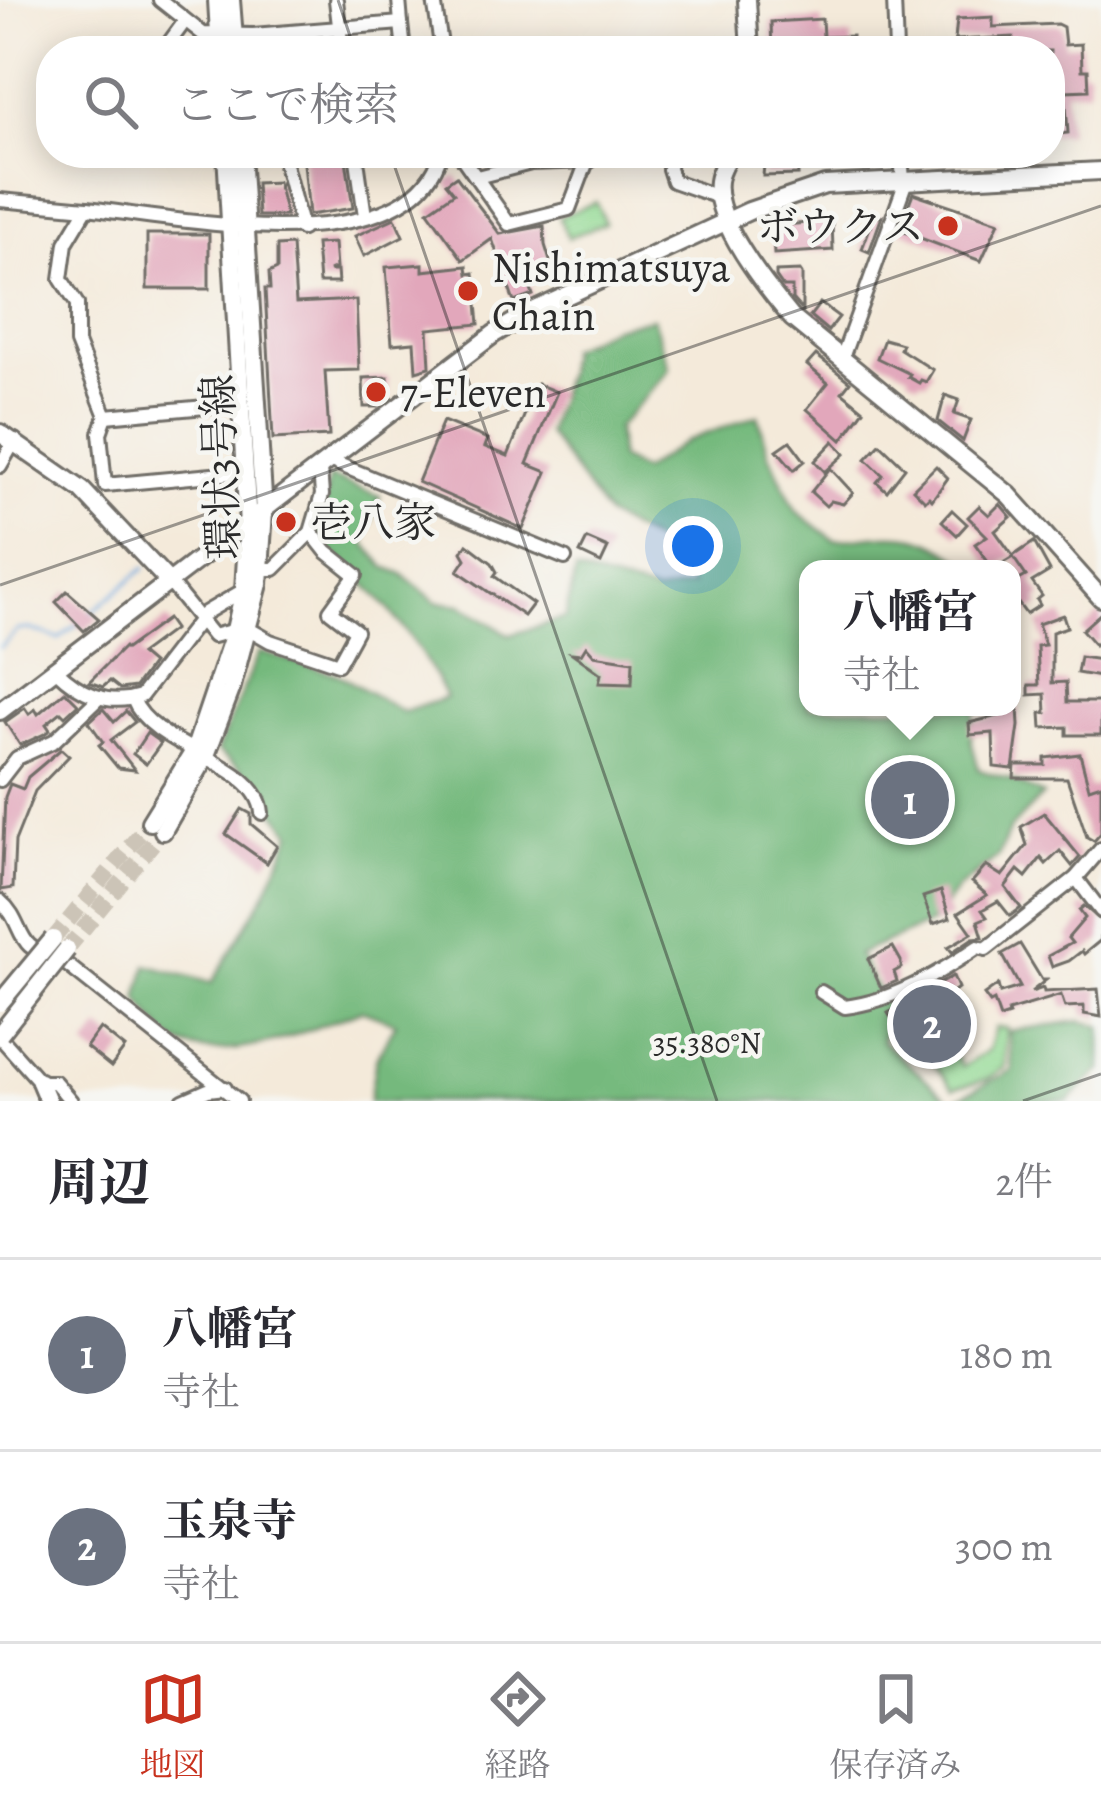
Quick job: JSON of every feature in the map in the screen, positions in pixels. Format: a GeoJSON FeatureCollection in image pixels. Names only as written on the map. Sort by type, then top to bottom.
{"type":"FeatureCollection","features":[{"type":"Feature","properties":{"kind":"street"},"geometry":{"type":"LineString","coordinates":[[160,0],[211,36]]}},
{"type":"Feature","properties":{"kind":"street"},"geometry":{"type":"LineString","coordinates":[[217,0],[230,36]]}},
{"type":"Feature","properties":{"kind":"street"},"geometry":{"type":"LineString","coordinates":[[232,0],[232,36]]}},
{"type":"Feature","properties":{"kind":"street"},"geometry":{"type":"LineString","coordinates":[[336,0],[340,36]]}},
{"type":"Feature","properties":{"kind":"street"},"geometry":{"type":"LineString","coordinates":[[399,0],[402,36]]}},
{"type":"Feature","properties":{"kind":"street"},"geometry":{"type":"LineString","coordinates":[[434,0],[440,36]]}},
{"type":"Feature","properties":{"kind":"street"},"geometry":{"type":"LineString","coordinates":[[747,0],[749,36]]}},
{"type":"Feature","properties":{"kind":"street"},"geometry":{"type":"LineString","coordinates":[[894,0],[895,36]]}},
{"type":"Feature","properties":{"kind":"street"},"geometry":{"type":"LineString","coordinates":[[174,36],[185,21]]}},
{"type":"Feature","properties":{"kind":"street"},"geometry":{"type":"LineString","coordinates":[[270,36],[401,22]]}},
{"type":"Feature","properties":{"kind":"street","name":"環状3号線"},"geometry":{"type":"LineString","coordinates":[[156,826],[200,754],[260,569],[264,512],[228,168]]}},
{"type":"Feature","properties":{"kind":"street","name":"環状3号線"},"geometry":{"type":"LineString","coordinates":[[241,168],[239,404],[248,524],[242,630]]}},
{"type":"Feature","properties":{"kind":"street"},"geometry":{"type":"LineString","coordinates":[[286,168],[302,229]]}},
{"type":"Feature","properties":{"kind":"street"},"geometry":{"type":"LineString","coordinates":[[358,168],[365,216]]}},
{"type":"Feature","properties":{"kind":"street"},"geometry":{"type":"LineString","coordinates":[[0,200],[302,229],[348,223],[420,191],[435,168]]}},
{"type":"Feature","properties":{"kind":"street"},"geometry":{"type":"LineString","coordinates":[[470,168],[509,224],[569,209],[586,168]]}},
{"type":"Feature","properties":{"kind":"street"},"geometry":{"type":"LineString","coordinates":[[477,177],[512,168]]}},
{"type":"Feature","properties":{"kind":"street"},"geometry":{"type":"LineString","coordinates":[[669,168],[673,181],[721,198]]}},
{"type":"Feature","properties":{"kind":"street"},"geometry":{"type":"LineString","coordinates":[[723,168],[718,181],[726,221],[792,318],[1009,495],[1101,598]]}},
{"type":"Feature","properties":{"kind":"street"},"geometry":{"type":"LineString","coordinates":[[842,358],[904,181],[903,168]]}},
{"type":"Feature","properties":{"kind":"street"},"geometry":{"type":"LineString","coordinates":[[0,711],[494,334],[529,313],[726,221],[825,185],[1101,171]]}},
{"type":"Feature","properties":{"kind":"street"},"geometry":{"type":"LineString","coordinates":[[87,208],[65,243],[61,279],[77,304],[77,343],[106,416],[100,433],[105,485],[244,472]]}},
{"type":"Feature","properties":{"kind":"street"},"geometry":{"type":"LineString","coordinates":[[106,416],[239,404]]}},
{"type":"Feature","properties":{"kind":"street"},"geometry":{"type":"LineString","coordinates":[[0,466],[7,436],[82,490],[172,584],[213,636],[242,630],[338,664],[356,631],[330,611],[356,575],[311,532]]}},
{"type":"Feature","properties":{"kind":"street"},"geometry":{"type":"LineString","coordinates":[[260,569],[274,569],[311,532],[326,465]]}},
{"type":"Feature","properties":{"kind":"street"},"geometry":{"type":"LineString","coordinates":[[326,465],[566,558]]}},
{"type":"Feature","properties":{"kind":"street"},"geometry":{"type":"LineString","coordinates":[[56,670],[77,690],[100,697],[142,696],[200,619],[244,590]]}},
{"type":"Feature","properties":{"kind":"street"},"geometry":{"type":"LineString","coordinates":[[0,780],[17,758],[54,741],[100,697]]}},
{"type":"Feature","properties":{"kind":"street"},"geometry":{"type":"LineString","coordinates":[[133,699],[146,720],[256,793],[262,813]]}},
{"type":"Feature","properties":{"kind":"street"},"geometry":{"type":"LineString","coordinates":[[821,992],[844,1007],[854,1006],[927,979],[978,947],[986,950],[1076,878],[1101,849]]}},
{"type":"Feature","properties":{"kind":"street"},"geometry":{"type":"LineString","coordinates":[[1076,878],[1101,911]]}},
{"type":"Feature","properties":{"kind":"street"},"geometry":{"type":"LineString","coordinates":[[0,902],[7,905],[23,940],[38,954],[56,956],[239,1101]]}},
{"type":"Feature","properties":{"kind":"street"},"geometry":{"type":"LineString","coordinates":[[0,1003],[60,944],[0,1036],[40,1082],[48,1101]]}},
{"type":"Feature","properties":{"kind":"street"},"geometry":{"type":"LineString","coordinates":[[40,1082],[55,1082],[71,1101]]}},
{"type":"Feature","properties":{"kind":"street"},"geometry":{"type":"LineString","coordinates":[[184,1101],[225,1088]]}},
{"type":"Feature","properties":{"kind":"green space"},"geometry":{"type":"Polygon","coordinates":[[[596,202],[605,223],[568,238],[559,217],[596,202]]]}},
{"type":"Feature","properties":{"kind":"green space"},"geometry":{"type":"Polygon","coordinates":[[[653,318],[670,369],[617,428],[619,458],[642,471],[686,441],[758,415],[769,454],[796,511],[834,540],[908,536],[937,545],[961,560],[799,560],[799,716],[974,716],[971,740],[979,770],[1043,795],[1010,829],[998,857],[958,888],[933,922],[858,954],[890,1013],[882,1041],[951,1101],[369,1101],[376,1059],[396,1023],[361,1010],[251,1047],[205,1050],[171,1038],[138,999],[147,965],[212,983],[266,892],[292,833],[243,771],[217,751],[259,652],[337,674],[403,712],[446,698],[421,652],[391,612],[319,539],[329,477],[380,496],[364,542],[385,567],[401,573],[436,602],[461,605],[510,635],[565,618],[576,571],[657,593],[692,586],[669,550],[607,516],[547,433],[568,349],[613,327],[653,318]]]}},
{"type":"Feature","properties":{"kind":"green space"},"geometry":{"type":"Polygon","coordinates":[[[1081,1021],[1101,1026],[1101,1070],[1069,1101],[953,1101],[1012,1070],[1009,1031],[1081,1021]]]}},
{"type":"Feature","properties":{"kind":"green space"},"geometry":{"type":"Polygon","coordinates":[[[995,1028],[1006,1028],[1005,1067],[988,1079],[953,1089],[933,1063],[952,1050],[962,1067],[988,1050],[995,1028]]]}},
{"type":"Feature","properties":{"kind":"building"},"geometry":{"type":"Polygon","coordinates":[[[993,17],[993,27],[1057,24],[1063,27],[1064,36],[955,36],[957,19],[993,17]]]}},
{"type":"Feature","properties":{"kind":"building"},"geometry":{"type":"Polygon","coordinates":[[[822,19],[823,36],[771,36],[771,22],[822,19]]]}},
{"type":"Feature","properties":{"kind":"building"},"geometry":{"type":"Polygon","coordinates":[[[1081,44],[1089,90],[1065,91],[1065,45],[1081,44]]]}},
{"type":"Feature","properties":{"kind":"building"},"geometry":{"type":"Polygon","coordinates":[[[304,168],[347,168],[353,208],[309,215],[304,168]]]}},
{"type":"Feature","properties":{"kind":"building"},"geometry":{"type":"Polygon","coordinates":[[[764,168],[798,168],[798,175],[763,176],[764,168]]]}},
{"type":"Feature","properties":{"kind":"building"},"geometry":{"type":"Polygon","coordinates":[[[456,176],[500,234],[544,226],[554,274],[529,284],[533,295],[514,302],[492,239],[463,260],[428,211],[454,193],[446,183],[456,176]]]}},
{"type":"Feature","properties":{"kind":"building"},"geometry":{"type":"Polygon","coordinates":[[[278,182],[286,216],[258,216],[256,183],[278,182]]]}},
{"type":"Feature","properties":{"kind":"building","name":"ボウクス"},"geometry":{"type":"Polygon","coordinates":[[[913,193],[999,222],[981,261],[899,230],[913,193]]]}},
{"type":"Feature","properties":{"kind":"building"},"geometry":{"type":"Polygon","coordinates":[[[882,216],[869,252],[862,249],[874,217],[882,216]]]}},
{"type":"Feature","properties":{"kind":"building"},"geometry":{"type":"Polygon","coordinates":[[[395,218],[403,236],[364,256],[355,236],[395,218]]]}},
{"type":"Feature","properties":{"kind":"building"},"geometry":{"type":"Polygon","coordinates":[[[832,221],[833,250],[774,254],[772,226],[832,221]]]}},
{"type":"Feature","properties":{"kind":"building"},"geometry":{"type":"Polygon","coordinates":[[[147,234],[209,234],[209,289],[147,289],[147,234]]]}},
{"type":"Feature","properties":{"kind":"building"},"geometry":{"type":"Polygon","coordinates":[[[334,243],[336,268],[329,271],[337,271],[338,283],[319,283],[316,244],[334,243]]]}},
{"type":"Feature","properties":{"kind":"building"},"geometry":{"type":"Polygon","coordinates":[[[292,245],[296,303],[356,300],[359,370],[325,371],[329,436],[273,439],[265,289],[270,289],[269,273],[277,269],[277,246],[292,245]]]}},
{"type":"Feature","properties":{"kind":"building"},"geometry":{"type":"Polygon","coordinates":[[[423,264],[423,271],[467,266],[468,274],[474,273],[479,324],[428,329],[430,367],[416,371],[414,342],[392,344],[386,267],[423,264]]]}},
{"type":"Feature","properties":{"kind":"building"},"geometry":{"type":"Polygon","coordinates":[[[800,271],[802,310],[792,299],[792,287],[783,287],[776,277],[776,272],[800,271]]]}},
{"type":"Feature","properties":{"kind":"building"},"geometry":{"type":"Polygon","coordinates":[[[820,303],[839,317],[828,331],[810,316],[820,303]]]}},
{"type":"Feature","properties":{"kind":"building"},"geometry":{"type":"Polygon","coordinates":[[[884,339],[902,344],[900,349],[933,370],[926,382],[919,383],[877,358],[884,339]]]}},
{"type":"Feature","properties":{"kind":"building"},"geometry":{"type":"Polygon","coordinates":[[[816,355],[850,382],[842,392],[864,410],[842,440],[807,409],[828,383],[807,365],[816,355]]]}},
{"type":"Feature","properties":{"kind":"building","name":"7-Eleven"},"geometry":{"type":"Polygon","coordinates":[[[388,377],[389,398],[377,407],[364,407],[363,378],[388,377]]]}},
{"type":"Feature","properties":{"kind":"building"},"geometry":{"type":"Polygon","coordinates":[[[537,384],[557,392],[527,464],[547,472],[523,529],[418,482],[443,421],[488,439],[485,447],[508,456],[537,384]]]}},
{"type":"Feature","properties":{"kind":"building"},"geometry":{"type":"Polygon","coordinates":[[[945,395],[959,400],[954,414],[971,420],[963,441],[938,421],[945,395]]]}},
{"type":"Feature","properties":{"kind":"building"},"geometry":{"type":"Polygon","coordinates":[[[790,441],[805,461],[794,470],[777,450],[790,441]]]}},
{"type":"Feature","properties":{"kind":"building"},"geometry":{"type":"Polygon","coordinates":[[[834,441],[845,454],[825,472],[815,461],[834,441]]]}},
{"type":"Feature","properties":{"kind":"building"},"geometry":{"type":"Polygon","coordinates":[[[880,444],[905,468],[887,491],[877,482],[883,475],[866,459],[880,444]]]}},
{"type":"Feature","properties":{"kind":"building"},"geometry":{"type":"Polygon","coordinates":[[[936,466],[948,478],[932,500],[925,501],[913,489],[936,466]]]}},
{"type":"Feature","properties":{"kind":"building"},"geometry":{"type":"Polygon","coordinates":[[[830,468],[853,493],[843,504],[831,501],[826,506],[811,492],[830,468]]]}},
{"type":"Feature","properties":{"kind":"building"},"geometry":{"type":"Polygon","coordinates":[[[1000,504],[1011,517],[995,531],[1013,556],[1034,542],[1050,571],[1032,582],[1042,596],[1037,600],[1040,605],[1026,614],[1021,607],[1021,579],[1026,576],[1021,560],[987,560],[975,544],[987,536],[968,517],[979,506],[989,515],[1000,504]]]}},
{"type":"Feature","properties":{"kind":"building"},"geometry":{"type":"Polygon","coordinates":[[[952,510],[967,524],[957,535],[942,521],[952,510]]]}},
{"type":"Feature","properties":{"kind":"building"},"geometry":{"type":"Polygon","coordinates":[[[587,539],[608,548],[601,563],[580,553],[587,539]]]}},
{"type":"Feature","properties":{"kind":"building"},"geometry":{"type":"Polygon","coordinates":[[[467,544],[492,563],[494,576],[533,604],[524,616],[458,571],[466,559],[462,552],[467,544]]]}},
{"type":"Feature","properties":{"kind":"building"},"geometry":{"type":"Polygon","coordinates":[[[67,591],[99,619],[84,631],[56,602],[67,591]]]}},
{"type":"Feature","properties":{"kind":"building"},"geometry":{"type":"Polygon","coordinates":[[[1101,613],[1101,640],[1095,645],[1082,630],[1101,613]]]}},
{"type":"Feature","properties":{"kind":"building"},"geometry":{"type":"Polygon","coordinates":[[[1063,615],[1067,627],[1052,632],[1052,683],[1066,682],[1067,702],[1101,702],[1101,735],[1067,735],[1067,727],[1042,728],[1045,694],[1029,695],[1029,685],[1039,685],[1037,646],[1045,645],[1038,624],[1063,615]]]}},
{"type":"Feature","properties":{"kind":"building"},"geometry":{"type":"Polygon","coordinates":[[[167,619],[174,629],[140,654],[152,664],[135,687],[120,689],[110,681],[103,687],[89,682],[124,647],[167,619]]]}},
{"type":"Feature","properties":{"kind":"building"},"geometry":{"type":"Polygon","coordinates":[[[586,646],[594,655],[633,661],[632,684],[599,683],[601,674],[572,653],[581,654],[586,646]]]}},
{"type":"Feature","properties":{"kind":"building"},"geometry":{"type":"Polygon","coordinates":[[[1080,657],[1101,660],[1100,677],[1077,673],[1080,657]]]}},
{"type":"Feature","properties":{"kind":"building"},"geometry":{"type":"Polygon","coordinates":[[[65,691],[78,704],[46,724],[50,730],[20,745],[5,722],[25,708],[29,714],[35,709],[38,714],[65,691]]]}},
{"type":"Feature","properties":{"kind":"building"},"geometry":{"type":"Polygon","coordinates":[[[103,709],[114,722],[126,711],[135,722],[111,740],[135,770],[118,768],[99,745],[103,742],[89,722],[103,709]]]}},
{"type":"Feature","properties":{"kind":"building"},"geometry":{"type":"Polygon","coordinates":[[[1018,716],[1013,769],[994,767],[993,733],[970,735],[969,723],[1018,716]]]}},
{"type":"Feature","properties":{"kind":"building"},"geometry":{"type":"Polygon","coordinates":[[[147,733],[161,743],[146,764],[133,754],[147,733]]]}},
{"type":"Feature","properties":{"kind":"building"},"geometry":{"type":"Polygon","coordinates":[[[61,749],[69,756],[35,791],[15,841],[13,888],[1,890],[5,797],[10,784],[23,789],[28,777],[61,749]]]}},
{"type":"Feature","properties":{"kind":"building"},"geometry":{"type":"Polygon","coordinates":[[[1080,754],[1089,788],[1101,784],[1101,833],[1094,841],[1087,837],[1067,778],[1014,778],[1015,765],[1045,765],[1045,758],[1080,754]]]}},
{"type":"Feature","properties":{"kind":"building"},"geometry":{"type":"Polygon","coordinates":[[[242,809],[251,814],[251,824],[277,846],[267,863],[226,834],[242,809]]]}},
{"type":"Feature","properties":{"kind":"building"},"geometry":{"type":"Polygon","coordinates":[[[1044,813],[1080,857],[1072,866],[1060,851],[1046,864],[1041,858],[1026,877],[1018,870],[1005,887],[1021,908],[1010,916],[998,901],[982,910],[987,917],[978,921],[983,937],[952,952],[948,947],[972,933],[958,913],[987,895],[972,882],[986,866],[1002,876],[1027,845],[1021,827],[1044,813]]]}},
{"type":"Feature","properties":{"kind":"building"},"geometry":{"type":"Polygon","coordinates":[[[941,891],[950,918],[933,924],[923,897],[941,891]]]}},
{"type":"Feature","properties":{"kind":"building"},"geometry":{"type":"Polygon","coordinates":[[[1084,906],[1101,921],[1101,940],[1084,954],[1052,967],[1048,956],[1072,943],[1068,938],[1085,918],[1079,910],[1084,906]]]}},
{"type":"Feature","properties":{"kind":"building"},"geometry":{"type":"Polygon","coordinates":[[[1020,944],[1046,980],[1031,992],[1098,989],[1101,1017],[1084,1014],[1084,1006],[1065,1007],[1061,995],[1008,1011],[1009,1015],[1000,1018],[994,1001],[990,1003],[984,995],[998,985],[1000,993],[1020,987],[1002,954],[1020,944]]]}},
{"type":"Feature","properties":{"kind":"building"},"geometry":{"type":"Polygon","coordinates":[[[893,947],[901,968],[894,972],[897,981],[881,988],[868,959],[893,947]]]}},
{"type":"Feature","properties":{"kind":"building"},"geometry":{"type":"Polygon","coordinates":[[[953,976],[958,988],[932,1008],[952,1046],[932,1059],[928,1053],[916,1059],[888,1013],[953,976]]]}},
{"type":"Feature","properties":{"kind":"building"},"geometry":{"type":"Polygon","coordinates":[[[100,1028],[125,1048],[111,1067],[86,1047],[100,1028]]]}},
{"type":"Feature","properties":{"kind":"waterway"},"geometry":{"type":"LineString","coordinates":[[92,612],[145,568]]}},
{"type":"Feature","properties":{"kind":"waterway"},"geometry":{"type":"LineString","coordinates":[[0,647],[18,630],[59,639],[80,622]]}},
{"type":"Feature","properties":{"kind":"tunnel"},"geometry":{"type":"LineString","coordinates":[[53,939],[150,822]]}},
{"type":"Feature","properties":{"kind":"tunnel"},"geometry":{"type":"LineString","coordinates":[[67,949],[163,831]]}},
{"type":"Feature","properties":{"kind":"place","name":"ボウクス"},"geometry":{"type":"Point","coordinates":[948,226]}},
{"type":"Feature","properties":{"kind":"place","name":"Nishimatsuya Chain"},"geometry":{"type":"Point","coordinates":[468,291]}},
{"type":"Feature","properties":{"kind":"place","name":"7-Eleven"},"geometry":{"type":"Point","coordinates":[376,392]}},
{"type":"Feature","properties":{"kind":"place","name":"壱八家"},"geometry":{"type":"Point","coordinates":[286,522]}},
{"type":"Feature","properties":{"kind":"place","name":"八幡宮"},"geometry":{"type":"Point","coordinates":[910,800]}},
{"type":"Feature","properties":{"kind":"place","name":"玉泉寺"},"geometry":{"type":"Point","coordinates":[932,1024]}}]}
